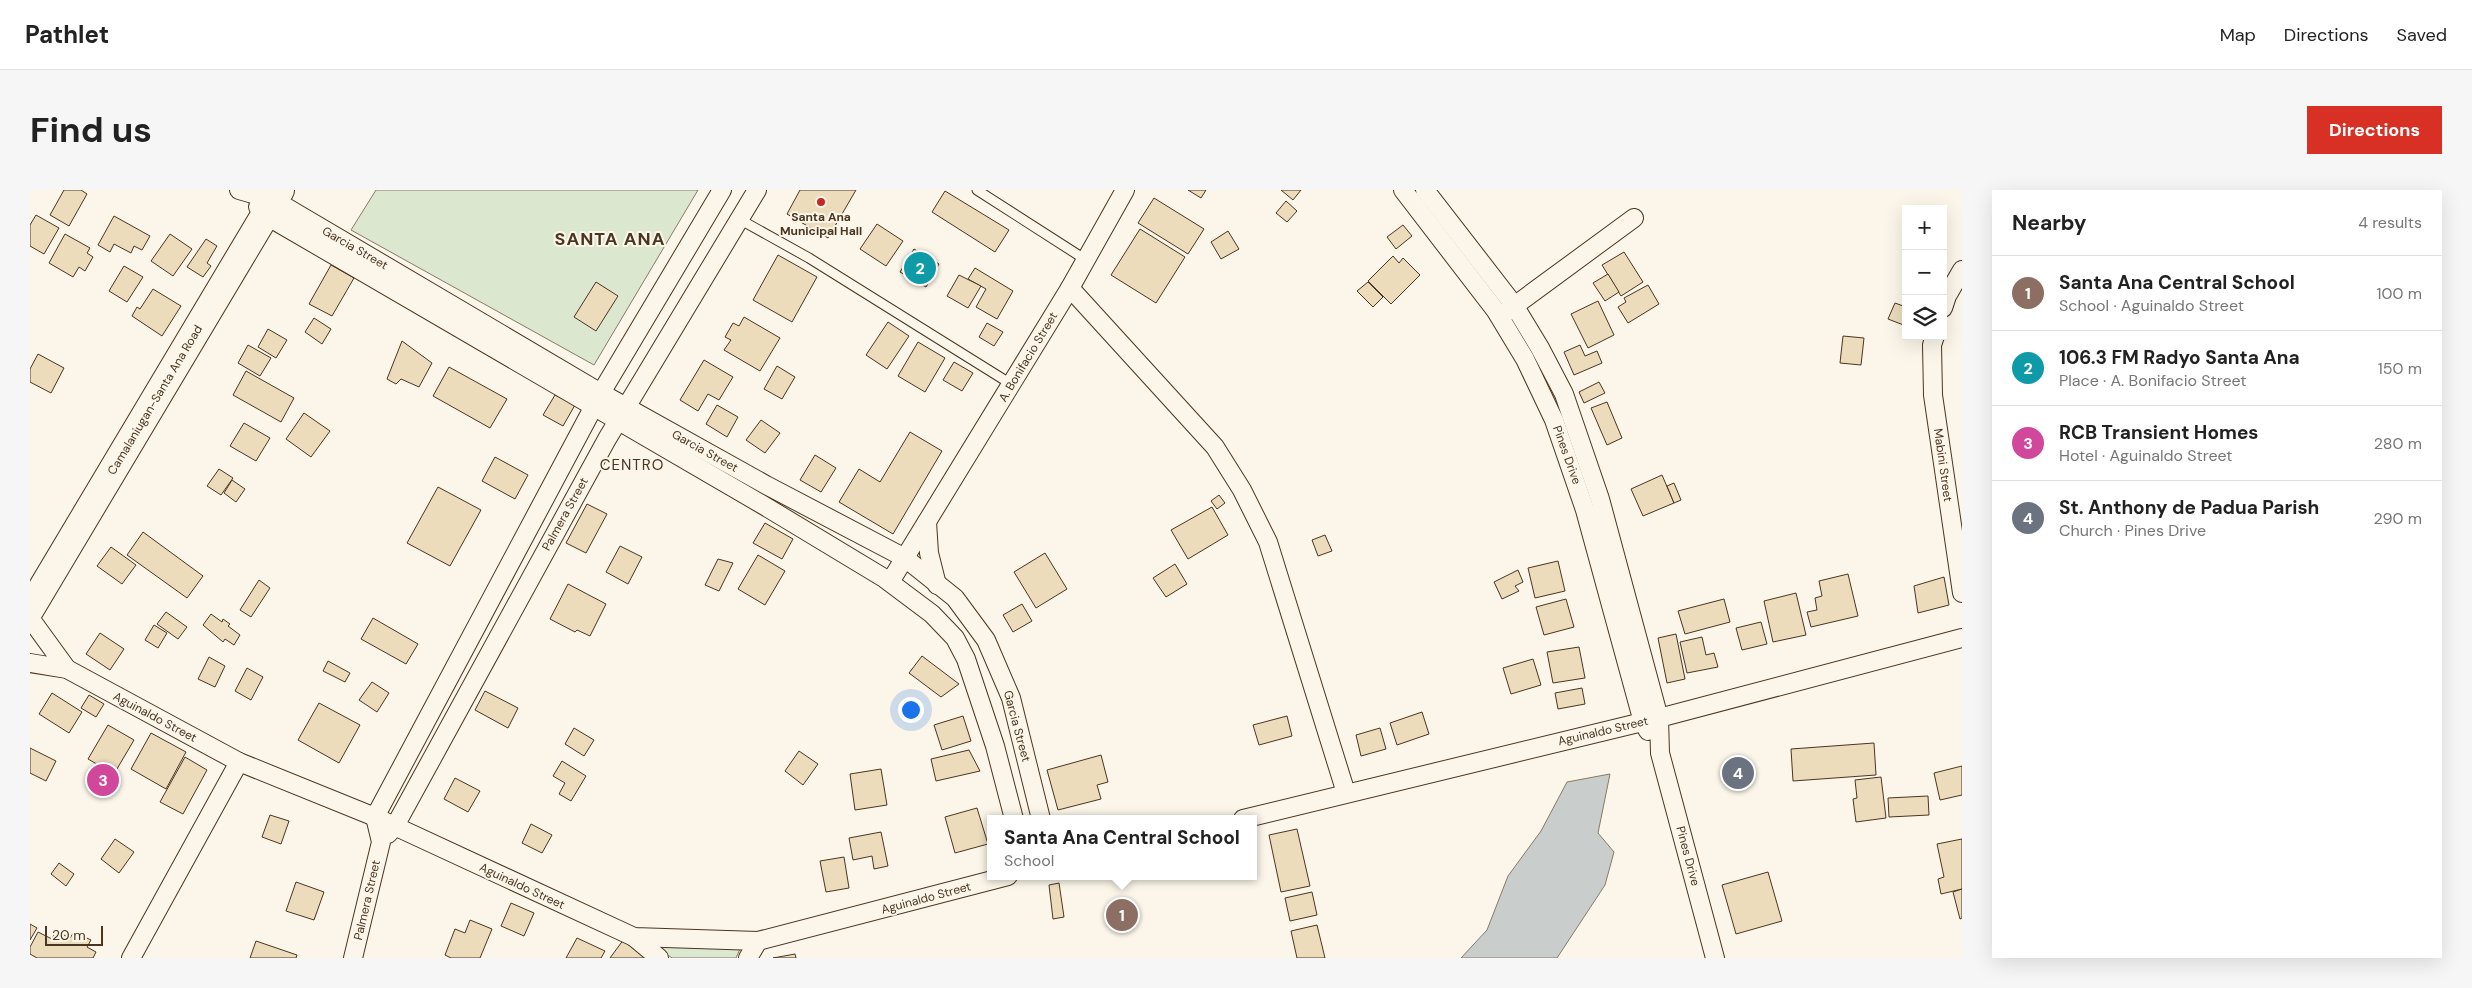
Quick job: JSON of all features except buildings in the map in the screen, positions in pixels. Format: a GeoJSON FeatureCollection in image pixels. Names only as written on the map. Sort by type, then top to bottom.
{"type":"FeatureCollection","features":[{"type":"Feature","properties":{"kind":"main road","name":"Camalaniugan-Santa Ana Road"},"geometry":{"type":"LineString","coordinates":[[30,609],[273,202]]}},
{"type":"Feature","properties":{"kind":"street","name":"Palmera Street"},"geometry":{"type":"LineString","coordinates":[[353,958],[381,842],[375,817],[598,399],[722,190]]}},
{"type":"Feature","properties":{"kind":"street","name":"Palmera Street"},"geometry":{"type":"LineString","coordinates":[[381,842],[395,826],[586,477],[756,190]]}},
{"type":"Feature","properties":{"kind":"street","name":"A. Bonifacio Street"},"geometry":{"type":"LineString","coordinates":[[890,582],[1070,288],[1125,190]]}},
{"type":"Feature","properties":{"kind":"street","name":"Pines Drive"},"geometry":{"type":"LineString","coordinates":[[1403,190],[1500,318],[1525,359],[1554,420],[1573,471],[1660,753],[1715,958]]}},
{"type":"Feature","properties":{"kind":"street","name":"Pines Drive"},"geometry":{"type":"LineString","coordinates":[[1425,190],[1514,305],[1540,348],[1564,394],[1600,499],[1650,720]]}},
{"type":"Feature","properties":{"kind":"street","name":"Garcia Street"},"geometry":{"type":"LineString","coordinates":[[242,191],[273,202],[623,414],[890,582],[932,614],[955,638],[966,659],[995,746],[1013,815]]}},
{"type":"Feature","properties":{"kind":"street"},"geometry":{"type":"LineString","coordinates":[[1500,318],[1514,305],[1634,218]]}},
{"type":"Feature","properties":{"kind":"street"},"geometry":{"type":"LineString","coordinates":[[1947,296],[1962,270]]}},
{"type":"Feature","properties":{"kind":"street"},"geometry":{"type":"LineString","coordinates":[[1070,288],[1215,447],[1242,490],[1268,542],[1346,793]]}},
{"type":"Feature","properties":{"kind":"street","name":"Mabini Street"},"geometry":{"type":"LineString","coordinates":[[1934,340],[1932,345],[1933,394],[1962,593]]}},
{"type":"Feature","properties":{"kind":"street","name":"Garcia Street"},"geometry":{"type":"LineString","coordinates":[[623,414],[766,485],[905,558],[955,598],[986,640],[1012,698],[1040,815]]}},
{"type":"Feature","properties":{"kind":"street"},"geometry":{"type":"LineString","coordinates":[[927,522],[929,553],[937,584]]}},
{"type":"Feature","properties":{"kind":"street","name":"Aguinaldo Street"},"geometry":{"type":"LineString","coordinates":[[30,618],[67,669]]}},
{"type":"Feature","properties":{"kind":"street","name":"Aguinaldo Street"},"geometry":{"type":"LineString","coordinates":[[1257,815],[1650,720],[1962,638]]}},
{"type":"Feature","properties":{"kind":"street","name":"Aguinaldo Street"},"geometry":{"type":"LineString","coordinates":[[30,663],[67,669],[239,762],[375,817],[634,937],[758,941],[993,880]]}},
{"type":"Feature","properties":{"kind":"street"},"geometry":{"type":"LineString","coordinates":[[131,958],[239,762]]}},
{"type":"Feature","properties":{"kind":"street"},"geometry":{"type":"LineString","coordinates":[[634,937],[659,958]]}},
{"type":"Feature","properties":{"kind":"street"},"geometry":{"type":"LineString","coordinates":[[748,958],[758,941]]}},
{"type":"Feature","properties":{"kind":"lane"},"geometry":{"type":"LineString","coordinates":[[976,190],[1086,260]]}},
{"type":"Feature","properties":{"kind":"lane"},"geometry":{"type":"LineString","coordinates":[[739,219],[809,258],[1011,384]]}},
{"type":"Feature","properties":{"kind":"green space"},"geometry":{"type":"Polygon","coordinates":[[[376,190],[698,190],[594,365],[351,230],[376,190]]]}},
{"type":"Feature","properties":{"kind":"green space"},"geometry":{"type":"Polygon","coordinates":[[[652,943],[740,949],[736,958],[672,958],[652,943]]]}},
{"type":"Feature","properties":{"kind":"shaded area"},"geometry":{"type":"Polygon","coordinates":[[[1610,774],[1598,833],[1614,852],[1605,885],[1557,958],[1461,958],[1487,930],[1508,876],[1541,831],[1567,782],[1610,774]]]}},
{"type":"Feature","properties":{"kind":"place","name":"Santa Ana Municipal Hall"},"geometry":{"type":"Point","coordinates":[821,202]}},
{"type":"Feature","properties":{"kind":"place","name":"106.3 FM Radyo Santa Ana"},"geometry":{"type":"Point","coordinates":[920,268]}},
{"type":"Feature","properties":{"kind":"place","name":"St. Anthony de Padua Parish"},"geometry":{"type":"Point","coordinates":[1738,773]}},
{"type":"Feature","properties":{"kind":"place","name":"RCB Transient Homes"},"geometry":{"type":"Point","coordinates":[103,780]}},
{"type":"Feature","properties":{"kind":"place","name":"Santa Ana Central School"},"geometry":{"type":"Point","coordinates":[1122,915]}},
{"type":"Feature","properties":{"kind":"district","name":"SANTA ANA"},"geometry":{"type":"Point","coordinates":[610,239]}},
{"type":"Feature","properties":{"kind":"district","name":"CENTRO"},"geometry":{"type":"Point","coordinates":[632,465]}}]}
